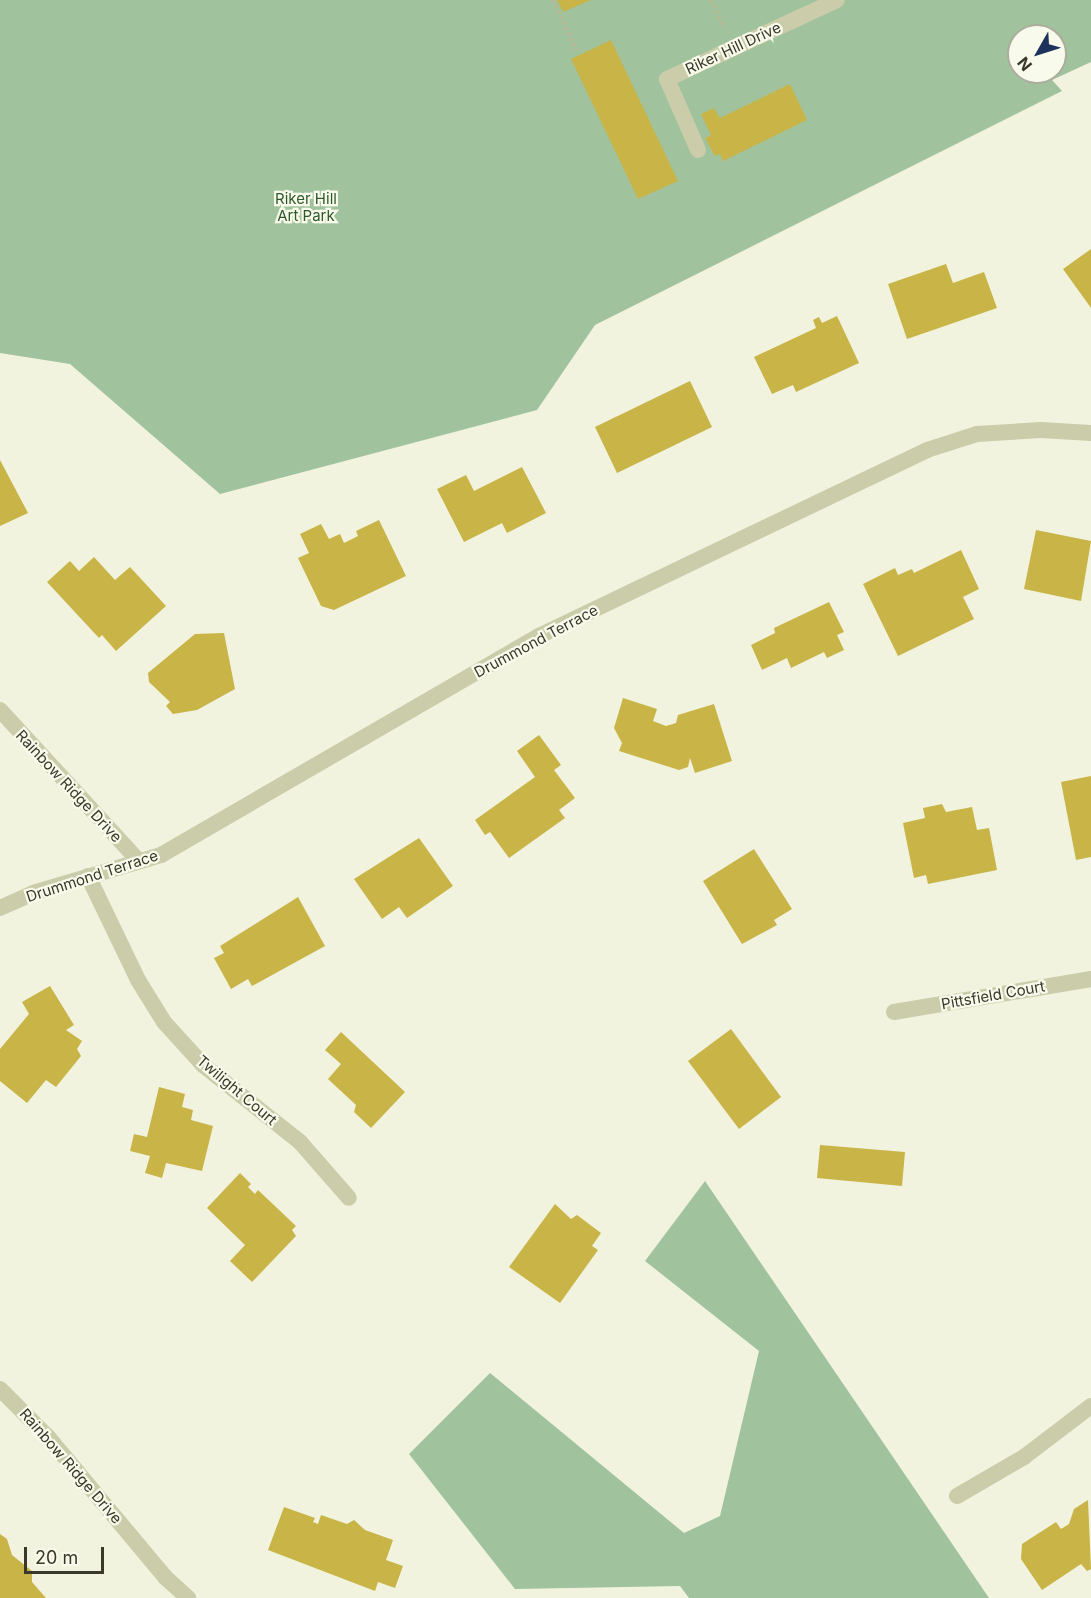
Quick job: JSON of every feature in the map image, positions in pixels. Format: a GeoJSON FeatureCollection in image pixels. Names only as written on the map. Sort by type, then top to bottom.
{"type":"FeatureCollection","features":[{"type":"Feature","properties":{"kind":"street","name":"Riker Hill Drive"},"geometry":{"type":"LineString","coordinates":[[698,150],[667,79],[837,0]]}},
{"type":"Feature","properties":{"kind":"street","name":"Drummond Terrace"},"geometry":{"type":"LineString","coordinates":[[0,908],[33,893],[161,855],[539,636],[927,450],[977,434],[1041,430],[1091,433]]}},
{"type":"Feature","properties":{"kind":"street","name":"Rainbow Ridge Drive"},"geometry":{"type":"LineString","coordinates":[[0,710],[139,861]]}},
{"type":"Feature","properties":{"kind":"street","name":"Twilight Court"},"geometry":{"type":"LineString","coordinates":[[88,876],[133,970],[164,1022],[203,1065],[300,1142],[349,1198]]}},
{"type":"Feature","properties":{"kind":"street","name":"Pittsfield Court"},"geometry":{"type":"LineString","coordinates":[[894,1012],[1091,979]]}},
{"type":"Feature","properties":{"kind":"street","name":"Rainbow Ridge Drive"},"geometry":{"type":"LineString","coordinates":[[0,1389],[48,1437],[166,1578],[188,1598]]}},
{"type":"Feature","properties":{"kind":"street"},"geometry":{"type":"LineString","coordinates":[[957,1496],[1024,1456],[1091,1406]]}},
{"type":"Feature","properties":{"kind":"path"},"geometry":{"type":"LineString","coordinates":[[553,0],[577,51]]}},
{"type":"Feature","properties":{"kind":"path"},"geometry":{"type":"LineString","coordinates":[[711,0],[734,48]]}},
{"type":"Feature","properties":{"kind":"green space","name":"Riker Hill Art Park"},"geometry":{"type":"Polygon","coordinates":[[[0,0],[1091,0],[1091,62],[1067,73],[1067,24],[1007,24],[1007,84],[1056,84],[1062,91],[595,325],[537,410],[220,494],[70,364],[0,353],[0,0]]]}},
{"type":"Feature","properties":{"kind":"green space"},"geometry":{"type":"Polygon","coordinates":[[[705,1181],[989,1598],[689,1598],[680,1586],[515,1589],[409,1454],[490,1373],[684,1533],[720,1516],[759,1351],[645,1261],[705,1181]]]}},
{"type":"Feature","properties":{"kind":"building"},"geometry":{"type":"Polygon","coordinates":[[[557,0],[591,0],[563,12],[557,0]]]}},
{"type":"Feature","properties":{"kind":"building"},"geometry":{"type":"Polygon","coordinates":[[[611,40],[678,181],[638,199],[571,59],[611,40]]]}},
{"type":"Feature","properties":{"kind":"building"},"geometry":{"type":"Polygon","coordinates":[[[790,84],[807,120],[723,161],[720,154],[715,156],[705,138],[711,135],[701,114],[714,108],[720,118],[790,84]]]}},
{"type":"Feature","properties":{"kind":"building"},"geometry":{"type":"Polygon","coordinates":[[[1091,249],[1091,308],[1063,269],[1091,249]]]}},
{"type":"Feature","properties":{"kind":"building"},"geometry":{"type":"Polygon","coordinates":[[[946,264],[953,283],[984,272],[997,308],[907,339],[888,284],[946,264]]]}},
{"type":"Feature","properties":{"kind":"building"},"geometry":{"type":"Polygon","coordinates":[[[837,316],[859,363],[796,392],[793,385],[772,394],[754,357],[816,328],[813,320],[819,317],[822,323],[837,316]]]}},
{"type":"Feature","properties":{"kind":"building"},"geometry":{"type":"Polygon","coordinates":[[[690,381],[712,427],[617,473],[595,427],[690,381]]]}},
{"type":"Feature","properties":{"kind":"building"},"geometry":{"type":"Polygon","coordinates":[[[0,460],[28,513],[0,526],[0,460]]]}},
{"type":"Feature","properties":{"kind":"building"},"geometry":{"type":"Polygon","coordinates":[[[522,467],[546,513],[507,533],[502,523],[464,542],[437,489],[466,475],[474,491],[522,467]]]}},
{"type":"Feature","properties":{"kind":"building"},"geometry":{"type":"Polygon","coordinates":[[[379,520],[406,576],[334,610],[321,606],[298,558],[309,553],[300,534],[321,524],[329,539],[340,534],[344,543],[358,536],[356,531],[379,520]]]}},
{"type":"Feature","properties":{"kind":"building"},"geometry":{"type":"Polygon","coordinates":[[[1036,530],[1091,541],[1081,601],[1024,589],[1036,530]]]}},
{"type":"Feature","properties":{"kind":"building"},"geometry":{"type":"Polygon","coordinates":[[[961,550],[979,589],[963,597],[974,619],[898,656],[863,584],[895,568],[898,575],[912,569],[914,573],[961,550]]]}},
{"type":"Feature","properties":{"kind":"building"},"geometry":{"type":"Polygon","coordinates":[[[94,557],[115,580],[130,567],[166,606],[116,651],[102,635],[99,638],[47,582],[70,561],[79,571],[94,557]]]}},
{"type":"Feature","properties":{"kind":"building"},"geometry":{"type":"Polygon","coordinates":[[[829,602],[844,632],[837,635],[844,650],[827,658],[824,652],[791,668],[787,658],[762,670],[751,645],[775,633],[774,628],[829,602]]]}},
{"type":"Feature","properties":{"kind":"building"},"geometry":{"type":"Polygon","coordinates":[[[224,633],[235,689],[197,710],[173,714],[166,706],[170,702],[149,682],[148,673],[195,634],[224,633]]]}},
{"type":"Feature","properties":{"kind":"building"},"geometry":{"type":"Polygon","coordinates":[[[623,698],[657,709],[653,721],[666,726],[676,723],[678,715],[714,704],[732,761],[695,773],[690,758],[688,767],[679,770],[619,751],[622,743],[614,728],[623,698]]]}},
{"type":"Feature","properties":{"kind":"building"},"geometry":{"type":"Polygon","coordinates":[[[539,735],[561,765],[554,770],[575,798],[559,810],[565,818],[509,858],[490,832],[485,835],[475,820],[535,777],[517,751],[539,735]]]}},
{"type":"Feature","properties":{"kind":"building"},"geometry":{"type":"Polygon","coordinates":[[[1091,776],[1091,857],[1076,860],[1061,782],[1091,776]]]}},
{"type":"Feature","properties":{"kind":"building"},"geometry":{"type":"Polygon","coordinates":[[[942,804],[946,812],[972,807],[977,830],[989,828],[997,870],[928,884],[926,875],[914,878],[903,823],[925,818],[923,808],[942,804]]]}},
{"type":"Feature","properties":{"kind":"building"},"geometry":{"type":"Polygon","coordinates":[[[419,838],[453,886],[407,918],[399,907],[382,919],[354,879],[419,838]]]}},
{"type":"Feature","properties":{"kind":"building"},"geometry":{"type":"Polygon","coordinates":[[[754,849],[792,909],[774,920],[777,925],[742,944],[703,881],[754,849]]]}},
{"type":"Feature","properties":{"kind":"building"},"geometry":{"type":"Polygon","coordinates":[[[298,897],[325,946],[252,986],[248,979],[231,989],[214,958],[224,953],[220,946],[298,897]]]}},
{"type":"Feature","properties":{"kind":"building"},"geometry":{"type":"Polygon","coordinates":[[[50,986],[74,1025],[66,1030],[82,1041],[77,1049],[81,1056],[56,1087],[46,1080],[27,1103],[0,1081],[0,1049],[29,1014],[22,1002],[50,986]]]}},
{"type":"Feature","properties":{"kind":"building"},"geometry":{"type":"Polygon","coordinates":[[[731,1029],[781,1097],[739,1129],[688,1061],[731,1029]]]}},
{"type":"Feature","properties":{"kind":"building"},"geometry":{"type":"Polygon","coordinates":[[[341,1032],[405,1092],[371,1128],[354,1112],[356,1105],[328,1079],[341,1064],[325,1050],[341,1032]]]}},
{"type":"Feature","properties":{"kind":"building"},"geometry":{"type":"Polygon","coordinates":[[[159,1087],[185,1094],[182,1107],[193,1110],[191,1120],[213,1126],[202,1171],[166,1163],[162,1178],[145,1173],[150,1156],[130,1151],[134,1134],[147,1137],[159,1087]]]}},
{"type":"Feature","properties":{"kind":"building"},"geometry":{"type":"Polygon","coordinates":[[[820,1145],[905,1152],[902,1186],[817,1178],[820,1145]]]}},
{"type":"Feature","properties":{"kind":"building"},"geometry":{"type":"Polygon","coordinates":[[[240,1173],[251,1184],[248,1187],[255,1194],[258,1190],[296,1226],[292,1230],[296,1236],[252,1282],[230,1261],[245,1245],[207,1208],[240,1173]]]}},
{"type":"Feature","properties":{"kind":"building"},"geometry":{"type":"Polygon","coordinates":[[[555,1204],[571,1219],[577,1215],[601,1233],[592,1246],[598,1250],[560,1303],[509,1267],[555,1204]]]}},
{"type":"Feature","properties":{"kind":"building"},"geometry":{"type":"Polygon","coordinates":[[[1088,1500],[1091,1569],[1087,1571],[1081,1564],[1042,1590],[1021,1559],[1022,1544],[1056,1522],[1061,1529],[1069,1524],[1074,1509],[1088,1500]]]}},
{"type":"Feature","properties":{"kind":"building"},"geometry":{"type":"Polygon","coordinates":[[[284,1507],[315,1518],[313,1522],[318,1524],[321,1515],[347,1524],[354,1520],[365,1530],[393,1540],[386,1560],[403,1566],[395,1588],[378,1582],[375,1591],[268,1550],[284,1507]]]}},
{"type":"Feature","properties":{"kind":"building"},"geometry":{"type":"Polygon","coordinates":[[[0,1534],[7,1539],[12,1555],[32,1571],[32,1582],[46,1598],[0,1598],[0,1534]]]}}]}
